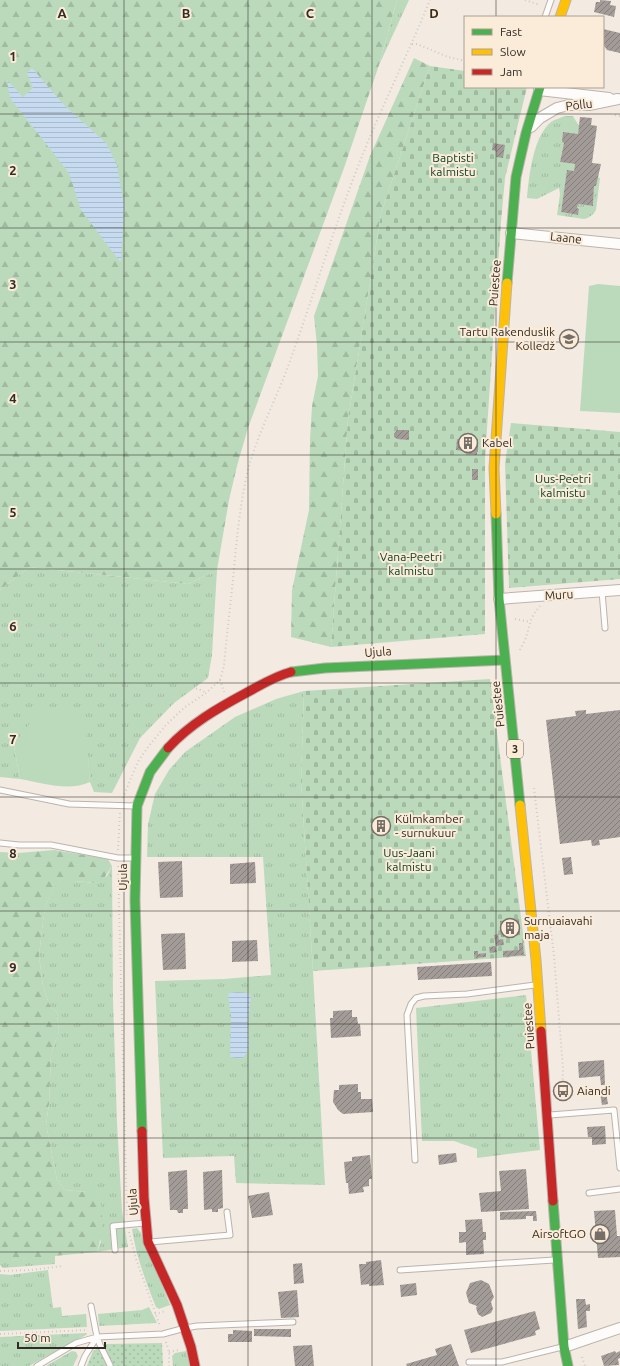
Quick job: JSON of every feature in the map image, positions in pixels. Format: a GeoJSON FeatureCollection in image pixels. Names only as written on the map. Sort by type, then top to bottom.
{"type":"FeatureCollection","features":[{"type":"Feature","properties":{"kind":"main road"},"geometry":{"type":"LineString","coordinates":[[561,13],[566,0]]}},
{"type":"Feature","properties":{"kind":"main road","name":"Puiestee"},"geometry":{"type":"LineString","coordinates":[[540,88],[526,133],[516,177],[494,468],[499,599],[538,985],[557,1260],[564,1347],[568,1366]]}},
{"type":"Feature","properties":{"kind":"main road","name":"Ujula"},"geometry":{"type":"LineString","coordinates":[[195,1366],[192,1347],[177,1306],[148,1242],[146,1222],[143,1175],[135,858],[137,806],[151,771],[170,745],[193,724],[218,708],[270,680],[290,673],[312,669],[421,662],[505,660]]}},
{"type":"Feature","properties":{"kind":"street","name":"Põllu"},"geometry":{"type":"LineString","coordinates":[[540,88],[619,100]]}},
{"type":"Feature","properties":{"kind":"street","name":"Põllu"},"geometry":{"type":"LineString","coordinates":[[526,133],[540,118],[557,108],[569,105],[589,105],[619,100]]}},
{"type":"Feature","properties":{"kind":"street","name":"Laane"},"geometry":{"type":"LineString","coordinates":[[511,232],[620,244]]}},
{"type":"Feature","properties":{"kind":"street","name":"Muru"},"geometry":{"type":"LineString","coordinates":[[499,599],[620,590]]}},
{"type":"Feature","properties":{"kind":"street"},"geometry":{"type":"LineString","coordinates":[[564,1347],[620,1328]]}},
{"type":"Feature","properties":{"kind":"lane"},"geometry":{"type":"LineString","coordinates":[[545,16],[551,0]]}},
{"type":"Feature","properties":{"kind":"lane"},"geometry":{"type":"LineString","coordinates":[[561,13],[573,0]]}},
{"type":"Feature","properties":{"kind":"lane"},"geometry":{"type":"LineString","coordinates":[[602,591],[605,628]]}},
{"type":"Feature","properties":{"kind":"lane"},"geometry":{"type":"LineString","coordinates":[[0,790],[69,804],[137,806]]}},
{"type":"Feature","properties":{"kind":"lane"},"geometry":{"type":"LineString","coordinates":[[0,843],[19,845],[51,845],[118,858],[135,858]]}},
{"type":"Feature","properties":{"kind":"lane"},"geometry":{"type":"LineString","coordinates":[[415,1160],[406,1015],[411,1004],[416,998],[424,996],[467,994],[538,985]]}},
{"type":"Feature","properties":{"kind":"lane"},"geometry":{"type":"LineString","coordinates":[[547,1116],[614,1110],[619,1141],[620,1168]]}},
{"type":"Feature","properties":{"kind":"lane"},"geometry":{"type":"LineString","coordinates":[[589,1192],[620,1189]]}},
{"type":"Feature","properties":{"kind":"lane"},"geometry":{"type":"LineString","coordinates":[[148,1242],[230,1234],[227,1212]]}},
{"type":"Feature","properties":{"kind":"lane"},"geometry":{"type":"LineString","coordinates":[[115,1250],[113,1226],[146,1222]]}},
{"type":"Feature","properties":{"kind":"lane"},"geometry":{"type":"LineString","coordinates":[[400,1270],[557,1260]]}},
{"type":"Feature","properties":{"kind":"lane"},"geometry":{"type":"LineString","coordinates":[[92,1306],[95,1330],[100,1345],[110,1365]]}},
{"type":"Feature","properties":{"kind":"lane"},"geometry":{"type":"LineString","coordinates":[[37,1366],[76,1343],[98,1337],[163,1334],[197,1326],[293,1322]]}},
{"type":"Feature","properties":{"kind":"lane"},"geometry":{"type":"LineString","coordinates":[[81,1366],[85,1356],[98,1337]]}},
{"type":"Feature","properties":{"kind":"lane"},"geometry":{"type":"LineString","coordinates":[[469,1362],[502,1362],[564,1347]]}},
{"type":"Feature","properties":{"kind":"path"},"geometry":{"type":"LineString","coordinates":[[430,0],[412,44],[417,44],[448,57],[464,61]]}},
{"type":"Feature","properties":{"kind":"path"},"geometry":{"type":"LineString","coordinates":[[525,0],[543,6]]}},
{"type":"Feature","properties":{"kind":"path"},"geometry":{"type":"LineString","coordinates":[[615,115],[620,116]]}},
{"type":"Feature","properties":{"kind":"path"},"geometry":{"type":"LineString","coordinates":[[508,617],[530,622]]}},
{"type":"Feature","properties":{"kind":"path"},"geometry":{"type":"LineString","coordinates":[[0,633],[17,628],[37,627],[46,629],[55,634],[85,638],[98,644],[114,669],[125,682],[145,694],[155,694],[189,686],[198,688],[206,693]]}},
{"type":"Feature","properties":{"kind":"path"},"geometry":{"type":"LineString","coordinates":[[0,1271],[31,1270],[62,1266]]}},
{"type":"Feature","properties":{"kind":"path"},"geometry":{"type":"LineString","coordinates":[[156,1314],[170,1309]]}},
{"type":"Feature","properties":{"kind":"path"},"geometry":{"type":"LineString","coordinates":[[0,1334],[95,1330]]}},
{"type":"Feature","properties":{"kind":"path"},"geometry":{"type":"LineString","coordinates":[[169,1352],[184,1349]]}},
{"type":"Feature","properties":{"kind":"green space"},"geometry":{"type":"Polygon","coordinates":[[[0,0],[397,0],[379,65],[344,168],[248,428],[229,500],[217,570],[188,584],[29,567],[0,590],[0,0]]]}},
{"type":"Feature","properties":{"kind":"green space"},"geometry":{"type":"Polygon","coordinates":[[[397,0],[409,0],[379,65],[397,0]]]}},
{"type":"Feature","properties":{"kind":"green space"},"geometry":{"type":"Polygon","coordinates":[[[414,58],[430,66],[381,214],[348,419],[331,647],[291,637],[292,590],[309,510],[312,406],[318,376],[314,316],[370,156],[414,58]]]}},
{"type":"Feature","properties":{"kind":"green space","name":"Vana-Peetri kalmistu"},"geometry":{"type":"Polygon","coordinates":[[[430,66],[464,71],[464,88],[527,88],[505,178],[501,222],[485,458],[485,634],[331,647],[348,419],[381,214],[430,66]]]}},
{"type":"Feature","properties":{"kind":"green space"},"geometry":{"type":"Polygon","coordinates":[[[565,116],[573,116],[579,126],[578,134],[562,142],[564,143],[560,162],[575,164],[574,171],[567,171],[561,212],[578,215],[578,204],[593,206],[594,186],[596,186],[597,177],[600,178],[596,210],[591,216],[584,219],[557,215],[560,194],[559,188],[537,199],[527,198],[533,157],[540,137],[551,122],[565,116]]]}},
{"type":"Feature","properties":{"kind":"green space"},"geometry":{"type":"Polygon","coordinates":[[[598,284],[620,286],[620,413],[580,411],[589,286],[598,284]]]}},
{"type":"Feature","properties":{"kind":"green space","name":"Uus-Peetri kalmistu"},"geometry":{"type":"Polygon","coordinates":[[[511,423],[620,432],[620,579],[509,588],[505,463],[511,423]]]}},
{"type":"Feature","properties":{"kind":"green space"},"geometry":{"type":"Polygon","coordinates":[[[29,567],[188,584],[217,570],[212,655],[208,678],[174,703],[140,738],[112,793],[94,792],[90,782],[84,712],[14,746],[20,779],[0,777],[0,590],[29,567]]]}},
{"type":"Feature","properties":{"kind":"green space","name":"Uus-Jaani kalmistu"},"geometry":{"type":"Polygon","coordinates":[[[490,679],[526,956],[313,971],[301,781],[304,691],[490,679]]]}},
{"type":"Feature","properties":{"kind":"green space"},"geometry":{"type":"Polygon","coordinates":[[[304,691],[301,781],[325,1185],[236,1183],[234,1156],[163,1158],[155,981],[224,979],[271,975],[263,857],[147,857],[148,824],[155,794],[169,770],[185,752],[235,717],[276,699],[304,691]]]}},
{"type":"Feature","properties":{"kind":"green space"},"geometry":{"type":"Polygon","coordinates":[[[63,710],[85,712],[90,782],[82,785],[55,786],[20,779],[14,746],[38,712],[63,710]]]}},
{"type":"Feature","properties":{"kind":"green space"},"geometry":{"type":"Polygon","coordinates":[[[54,850],[108,859],[112,866],[103,880],[96,883],[61,881],[55,887],[46,904],[39,956],[43,986],[49,1004],[57,1013],[59,1031],[51,1054],[49,1104],[46,1124],[57,1180],[65,1190],[86,1192],[99,1196],[102,1210],[102,1231],[97,1252],[0,1260],[0,852],[18,853],[54,850]]]}},
{"type":"Feature","properties":{"kind":"green space"},"geometry":{"type":"Polygon","coordinates":[[[112,866],[113,999],[117,1123],[122,1211],[128,1247],[97,1252],[101,1242],[86,1192],[65,1190],[57,1180],[46,1124],[49,1104],[51,1054],[59,1031],[57,1013],[49,1004],[43,986],[39,956],[46,904],[55,886],[61,881],[96,883],[107,876],[112,866]]]}},
{"type":"Feature","properties":{"kind":"green space"},"geometry":{"type":"Polygon","coordinates":[[[526,995],[540,1150],[477,1158],[477,1149],[454,1141],[422,1141],[416,1008],[526,995]]]}},
{"type":"Feature","properties":{"kind":"green space"},"geometry":{"type":"Polygon","coordinates":[[[137,1228],[141,1233],[170,1305],[159,1309],[156,1307],[139,1259],[132,1229],[137,1228]]]}},
{"type":"Feature","properties":{"kind":"green space"},"geometry":{"type":"Polygon","coordinates":[[[55,1255],[55,1264],[3,1268],[0,1265],[0,1260],[55,1255]]]}},
{"type":"Feature","properties":{"kind":"green space"},"geometry":{"type":"Polygon","coordinates":[[[48,1270],[53,1308],[61,1307],[62,1316],[86,1314],[87,1327],[0,1331],[0,1274],[10,1275],[48,1270]]]}},
{"type":"Feature","properties":{"kind":"green space"},"geometry":{"type":"Polygon","coordinates":[[[149,1307],[157,1323],[99,1326],[98,1314],[142,1310],[149,1307]]]}},
{"type":"Feature","properties":{"kind":"green space"},"geometry":{"type":"Polygon","coordinates":[[[87,1333],[86,1335],[29,1366],[0,1366],[0,1337],[87,1333]]]}},
{"type":"Feature","properties":{"kind":"green space"},"geometry":{"type":"Polygon","coordinates":[[[162,1343],[163,1366],[87,1366],[93,1351],[107,1344],[162,1343]]]}},
{"type":"Feature","properties":{"kind":"green space"},"geometry":{"type":"Polygon","coordinates":[[[72,1351],[76,1352],[78,1356],[73,1366],[46,1366],[72,1351]]]}},
{"type":"Feature","properties":{"kind":"green space"},"geometry":{"type":"Polygon","coordinates":[[[186,1351],[190,1366],[173,1366],[172,1356],[175,1353],[186,1351]]]}},
{"type":"Feature","properties":{"kind":"water"},"geometry":{"type":"Polygon","coordinates":[[[32,68],[65,106],[106,143],[117,165],[124,206],[121,263],[81,210],[69,173],[10,98],[7,80],[23,97],[33,88],[27,73],[32,68]]]}},
{"type":"Feature","properties":{"kind":"water"},"geometry":{"type":"Polygon","coordinates":[[[230,993],[249,993],[251,997],[248,1022],[249,1046],[242,1059],[230,1057],[231,1016],[228,995],[230,993]]]}},
{"type":"Feature","properties":{"kind":"building"},"geometry":{"type":"Polygon","coordinates":[[[600,0],[611,1],[610,5],[616,6],[614,17],[594,12],[596,2],[600,2],[600,0]]]}},
{"type":"Feature","properties":{"kind":"building"},"geometry":{"type":"Polygon","coordinates":[[[604,29],[620,33],[620,53],[607,50],[604,46],[604,29]]]}},
{"type":"Feature","properties":{"kind":"building"},"geometry":{"type":"Polygon","coordinates":[[[580,117],[592,118],[591,125],[597,126],[592,163],[601,164],[596,186],[594,186],[593,206],[578,204],[578,215],[561,212],[567,170],[574,171],[575,164],[560,162],[564,143],[562,142],[563,132],[578,134],[580,117]]]}},
{"type":"Feature","properties":{"kind":"building"},"geometry":{"type":"Polygon","coordinates":[[[493,143],[505,145],[503,158],[496,157],[496,151],[492,150],[493,143]]]}},
{"type":"Feature","properties":{"kind":"building"},"geometry":{"type":"Polygon","coordinates":[[[397,430],[409,430],[409,440],[397,439],[394,437],[397,430]]]}},
{"type":"Feature","properties":{"kind":"building","name":"Kabel"},"geometry":{"type":"Polygon","coordinates":[[[461,437],[478,439],[477,455],[466,454],[466,451],[456,450],[457,439],[461,440],[461,437]]]}},
{"type":"Feature","properties":{"kind":"building"},"geometry":{"type":"Polygon","coordinates":[[[472,469],[478,469],[478,480],[472,480],[472,469]]]}},
{"type":"Feature","properties":{"kind":"building"},"geometry":{"type":"Polygon","coordinates":[[[586,710],[586,714],[620,710],[620,837],[599,840],[600,845],[592,846],[591,840],[560,844],[546,720],[576,716],[575,711],[586,710]]]}},
{"type":"Feature","properties":{"kind":"building","name":"Külmkamber - surnukuur"},"geometry":{"type":"Polygon","coordinates":[[[389,820],[390,832],[373,833],[373,821],[389,820]]]}},
{"type":"Feature","properties":{"kind":"building"},"geometry":{"type":"Polygon","coordinates":[[[571,857],[573,874],[564,875],[562,858],[571,857]]]}},
{"type":"Feature","properties":{"kind":"building"},"geometry":{"type":"Polygon","coordinates":[[[182,861],[183,897],[160,898],[158,862],[182,861]]]}},
{"type":"Feature","properties":{"kind":"building"},"geometry":{"type":"Polygon","coordinates":[[[255,862],[256,883],[230,884],[230,864],[255,862]]]}},
{"type":"Feature","properties":{"kind":"building","name":"Surnuaiavahi maja"},"geometry":{"type":"Polygon","coordinates":[[[519,919],[520,935],[501,937],[500,921],[519,919]]]}},
{"type":"Feature","properties":{"kind":"building"},"geometry":{"type":"Polygon","coordinates":[[[185,933],[186,969],[163,970],[161,934],[185,933]]]}},
{"type":"Feature","properties":{"kind":"building"},"geometry":{"type":"Polygon","coordinates":[[[498,934],[499,940],[503,939],[504,945],[496,946],[494,935],[498,934]]]}},
{"type":"Feature","properties":{"kind":"building"},"geometry":{"type":"Polygon","coordinates":[[[257,940],[258,961],[232,962],[232,941],[257,940]]]}},
{"type":"Feature","properties":{"kind":"building"},"geometry":{"type":"Polygon","coordinates":[[[519,943],[523,943],[524,955],[503,957],[503,951],[519,950],[519,943]]]}},
{"type":"Feature","properties":{"kind":"building"},"geometry":{"type":"Polygon","coordinates":[[[495,946],[497,952],[490,953],[489,947],[495,946]]]}},
{"type":"Feature","properties":{"kind":"building"},"geometry":{"type":"Polygon","coordinates":[[[474,951],[478,951],[478,954],[486,953],[486,957],[476,958],[476,955],[474,956],[474,951]]]}},
{"type":"Feature","properties":{"kind":"building"},"geometry":{"type":"Polygon","coordinates":[[[491,962],[492,976],[418,980],[417,967],[491,962]]]}},
{"type":"Feature","properties":{"kind":"building"},"geometry":{"type":"Polygon","coordinates":[[[352,1010],[352,1017],[357,1017],[358,1024],[360,1024],[361,1036],[331,1038],[330,1018],[333,1018],[333,1011],[352,1010]]]}},
{"type":"Feature","properties":{"kind":"building"},"geometry":{"type":"Polygon","coordinates":[[[604,1060],[605,1085],[601,1085],[600,1076],[579,1078],[578,1062],[604,1060]]]}},
{"type":"Feature","properties":{"kind":"building"},"geometry":{"type":"Polygon","coordinates":[[[358,1084],[358,1092],[361,1092],[361,1099],[372,1099],[373,1112],[343,1114],[338,1110],[333,1102],[334,1090],[339,1090],[339,1085],[358,1084]]]}},
{"type":"Feature","properties":{"kind":"building"},"geometry":{"type":"Polygon","coordinates":[[[606,1092],[608,1104],[602,1105],[600,1093],[606,1092]]]}},
{"type":"Feature","properties":{"kind":"building"},"geometry":{"type":"Polygon","coordinates":[[[605,1126],[606,1144],[592,1145],[592,1137],[588,1137],[587,1127],[605,1126]]]}},
{"type":"Feature","properties":{"kind":"building"},"geometry":{"type":"Polygon","coordinates":[[[456,1153],[457,1162],[439,1165],[438,1155],[456,1153]]]}},
{"type":"Feature","properties":{"kind":"building"},"geometry":{"type":"Polygon","coordinates":[[[370,1155],[372,1179],[369,1179],[369,1186],[363,1187],[364,1192],[349,1194],[348,1183],[346,1183],[344,1162],[352,1161],[352,1157],[370,1155]]]}},
{"type":"Feature","properties":{"kind":"building"},"geometry":{"type":"Polygon","coordinates":[[[526,1169],[529,1209],[481,1212],[479,1193],[501,1191],[499,1171],[526,1169]]]}},
{"type":"Feature","properties":{"kind":"building"},"geometry":{"type":"Polygon","coordinates":[[[187,1170],[188,1209],[183,1209],[183,1213],[178,1213],[177,1210],[170,1210],[168,1172],[187,1170]]]}},
{"type":"Feature","properties":{"kind":"building"},"geometry":{"type":"Polygon","coordinates":[[[222,1170],[223,1208],[218,1209],[218,1212],[212,1212],[212,1209],[204,1210],[203,1172],[222,1170]]]}},
{"type":"Feature","properties":{"kind":"building"},"geometry":{"type":"Polygon","coordinates":[[[269,1192],[273,1215],[252,1218],[248,1196],[269,1192]]]}},
{"type":"Feature","properties":{"kind":"building"},"geometry":{"type":"Polygon","coordinates":[[[615,1210],[617,1236],[620,1236],[620,1257],[598,1258],[594,1211],[615,1210]]]}},
{"type":"Feature","properties":{"kind":"building"},"geometry":{"type":"Polygon","coordinates":[[[536,1211],[537,1221],[533,1221],[533,1216],[526,1216],[526,1219],[500,1220],[500,1212],[536,1211]]]}},
{"type":"Feature","properties":{"kind":"building"},"geometry":{"type":"Polygon","coordinates":[[[482,1219],[483,1232],[486,1232],[486,1240],[483,1240],[484,1254],[466,1255],[466,1242],[459,1243],[459,1232],[466,1232],[465,1220],[482,1219]]]}},
{"type":"Feature","properties":{"kind":"building"},"geometry":{"type":"Polygon","coordinates":[[[381,1260],[384,1285],[361,1285],[359,1264],[366,1264],[366,1262],[381,1260]]]}},
{"type":"Feature","properties":{"kind":"building"},"geometry":{"type":"Polygon","coordinates":[[[302,1263],[304,1283],[294,1284],[293,1264],[302,1263]]]}},
{"type":"Feature","properties":{"kind":"building"},"geometry":{"type":"Polygon","coordinates":[[[481,1280],[489,1284],[494,1297],[491,1302],[493,1309],[491,1313],[482,1317],[478,1314],[476,1308],[477,1306],[469,1303],[466,1293],[470,1283],[481,1280]]]}},
{"type":"Feature","properties":{"kind":"building"},"geometry":{"type":"Polygon","coordinates":[[[416,1283],[417,1295],[401,1297],[400,1285],[416,1283]]]}},
{"type":"Feature","properties":{"kind":"building"},"geometry":{"type":"Polygon","coordinates":[[[297,1290],[299,1317],[281,1318],[278,1292],[297,1290]]]}},
{"type":"Feature","properties":{"kind":"building"},"geometry":{"type":"Polygon","coordinates":[[[576,1299],[585,1299],[586,1305],[590,1304],[590,1311],[586,1311],[587,1327],[578,1329],[576,1299]]]}},
{"type":"Feature","properties":{"kind":"building"},"geometry":{"type":"Polygon","coordinates":[[[535,1311],[540,1329],[535,1331],[536,1335],[471,1353],[464,1330],[535,1311]]]}},
{"type":"Feature","properties":{"kind":"building"},"geometry":{"type":"Polygon","coordinates":[[[254,1329],[291,1329],[291,1337],[254,1336],[254,1329]]]}},
{"type":"Feature","properties":{"kind":"building"},"geometry":{"type":"Polygon","coordinates":[[[233,1330],[252,1331],[252,1342],[228,1342],[228,1334],[233,1334],[233,1330]]]}},
{"type":"Feature","properties":{"kind":"building"},"geometry":{"type":"Polygon","coordinates":[[[451,1344],[459,1366],[407,1366],[406,1364],[437,1355],[435,1349],[451,1344]]]}},
{"type":"Feature","properties":{"kind":"building"},"geometry":{"type":"Polygon","coordinates":[[[312,1345],[314,1366],[295,1366],[293,1346],[312,1345]]]}},
{"type":"Feature","properties":{"kind":"building"},"geometry":{"type":"Polygon","coordinates":[[[615,1351],[616,1353],[620,1351],[620,1358],[618,1359],[619,1365],[604,1366],[601,1356],[615,1351]]]}},
{"type":"Feature","properties":{"kind":"traffic: fast"},"geometry":{"type":"LineString","coordinates":[[507,283],[516,177],[526,133],[540,88]]}},
{"type":"Feature","properties":{"kind":"traffic: fast"},"geometry":{"type":"LineString","coordinates":[[496,514],[499,599],[520,805]]}},
{"type":"Feature","properties":{"kind":"traffic: fast"},"geometry":{"type":"LineString","coordinates":[[291,672],[325,668],[505,660]]}},
{"type":"Feature","properties":{"kind":"traffic: fast"},"geometry":{"type":"LineString","coordinates":[[142,1131],[135,900],[137,806],[150,772],[168,748]]}},
{"type":"Feature","properties":{"kind":"traffic: fast"},"geometry":{"type":"LineString","coordinates":[[553,1201],[564,1347],[568,1366]]}},
{"type":"Feature","properties":{"kind":"traffic: slow"},"geometry":{"type":"LineString","coordinates":[[560,16],[566,0]]}},
{"type":"Feature","properties":{"kind":"traffic: slow"},"geometry":{"type":"LineString","coordinates":[[496,514],[494,468],[507,283]]}},
{"type":"Feature","properties":{"kind":"traffic: slow"},"geometry":{"type":"LineString","coordinates":[[520,805],[536,960],[541,1031]]}},
{"type":"Feature","properties":{"kind":"traffic: jam"},"geometry":{"type":"LineString","coordinates":[[168,748],[186,731],[215,711],[268,681],[291,672]]}},
{"type":"Feature","properties":{"kind":"traffic: jam"},"geometry":{"type":"LineString","coordinates":[[541,1031],[553,1201]]}},
{"type":"Feature","properties":{"kind":"traffic: jam"},"geometry":{"type":"LineString","coordinates":[[142,1131],[144,1198],[148,1242],[177,1305],[191,1347],[195,1366]]}},
{"type":"Feature","properties":{"kind":"place","name":"Tartu Rakenduslik Kolledž"},"geometry":{"type":"Point","coordinates":[569,339]}},
{"type":"Feature","properties":{"kind":"place","name":"Kabel"},"geometry":{"type":"Point","coordinates":[468,443]}},
{"type":"Feature","properties":{"kind":"place","name":"Külmkamber - surnukuur"},"geometry":{"type":"Point","coordinates":[381,826]}},
{"type":"Feature","properties":{"kind":"place","name":"Surnuaiavahi maja"},"geometry":{"type":"Point","coordinates":[510,928]}},
{"type":"Feature","properties":{"kind":"place","name":"Aiandi"},"geometry":{"type":"Point","coordinates":[563,1091]}},
{"type":"Feature","properties":{"kind":"place","name":"AirsoftGO"},"geometry":{"type":"Point","coordinates":[600,1234]}},
{"type":"Feature","properties":{"kind":"park label","name":"Baptisti kalmistu"},"geometry":{"type":"Point","coordinates":[453,165]}}]}
